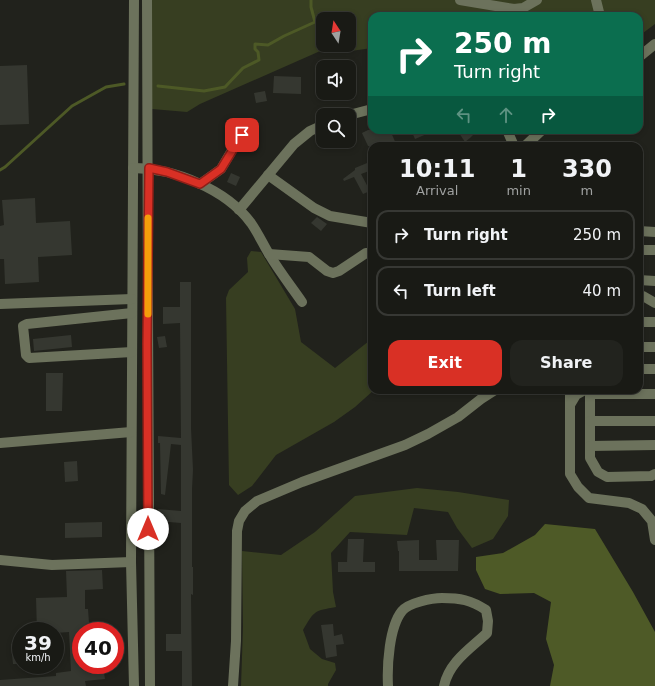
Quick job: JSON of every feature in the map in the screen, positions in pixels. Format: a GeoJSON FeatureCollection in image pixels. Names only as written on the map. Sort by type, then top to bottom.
{"type":"FeatureCollection","features":[{"type":"Feature","properties":{"kind":"street"},"geometry":{"type":"LineString","coordinates":[[134,0],[131,432],[131,562],[134,686]]}},
{"type":"Feature","properties":{"kind":"street"},"geometry":{"type":"LineString","coordinates":[[147,0],[149,168],[147,360],[150,686]]}},
{"type":"Feature","properties":{"kind":"street"},"geometry":{"type":"LineString","coordinates":[[460,0],[514,9],[523,8],[537,0]]}},
{"type":"Feature","properties":{"kind":"street"},"geometry":{"type":"LineString","coordinates":[[596,0],[599,12]]}},
{"type":"Feature","properties":{"kind":"street"},"geometry":{"type":"LineString","coordinates":[[643,53],[655,44]]}},
{"type":"Feature","properties":{"kind":"street"},"geometry":{"type":"LineString","coordinates":[[356,113],[368,109]]}},
{"type":"Feature","properties":{"kind":"street"},"geometry":{"type":"LineString","coordinates":[[239,210],[294,144],[310,130],[316,128]]}},
{"type":"Feature","properties":{"kind":"street"},"geometry":{"type":"LineString","coordinates":[[529,142],[538,134]]}},
{"type":"Feature","properties":{"kind":"street"},"geometry":{"type":"LineString","coordinates":[[200,184],[221,169],[242,135]]}},
{"type":"Feature","properties":{"kind":"street"},"geometry":{"type":"LineString","coordinates":[[133,168],[149,168],[167,172],[200,184],[218,194],[239,210],[250,222],[269,254],[302,302]]}},
{"type":"Feature","properties":{"kind":"street"},"geometry":{"type":"LineString","coordinates":[[268,175],[314,208],[330,216],[368,222]]}},
{"type":"Feature","properties":{"kind":"street"},"geometry":{"type":"LineString","coordinates":[[643,231],[655,232]]}},
{"type":"Feature","properties":{"kind":"street"},"geometry":{"type":"LineString","coordinates":[[643,250],[655,250]]}},
{"type":"Feature","properties":{"kind":"street"},"geometry":{"type":"LineString","coordinates":[[269,254],[309,257],[327,272],[333,273],[339,271],[366,253]]}},
{"type":"Feature","properties":{"kind":"street"},"geometry":{"type":"LineString","coordinates":[[643,280],[655,281]]}},
{"type":"Feature","properties":{"kind":"street"},"geometry":{"type":"LineString","coordinates":[[643,296],[655,303]]}},
{"type":"Feature","properties":{"kind":"street"},"geometry":{"type":"LineString","coordinates":[[0,304],[132,299]]}},
{"type":"Feature","properties":{"kind":"street"},"geometry":{"type":"LineString","coordinates":[[132,313],[27,324],[23,326],[26,355],[29,358],[132,352]]}},
{"type":"Feature","properties":{"kind":"street"},"geometry":{"type":"LineString","coordinates":[[643,322],[655,322]]}},
{"type":"Feature","properties":{"kind":"street"},"geometry":{"type":"LineString","coordinates":[[643,347],[655,347]]}},
{"type":"Feature","properties":{"kind":"street"},"geometry":{"type":"LineString","coordinates":[[643,369],[655,369]]}},
{"type":"Feature","properties":{"kind":"street"},"geometry":{"type":"LineString","coordinates":[[643,393],[655,394]]}},
{"type":"Feature","properties":{"kind":"street"},"geometry":{"type":"LineString","coordinates":[[233,686],[236,641],[238,531],[239,521],[245,511],[257,501],[302,482],[428,434],[458,417],[489,394]]}},
{"type":"Feature","properties":{"kind":"street"},"geometry":{"type":"LineString","coordinates":[[570,394],[570,474],[578,487],[589,498],[629,503],[642,509],[652,521],[655,540]]}},
{"type":"Feature","properties":{"kind":"street"},"geometry":{"type":"LineString","coordinates":[[570,421],[570,404],[576,396],[581,394]]}},
{"type":"Feature","properties":{"kind":"street"},"geometry":{"type":"LineString","coordinates":[[588,394],[590,458],[598,472],[607,477],[651,476],[655,474]]}},
{"type":"Feature","properties":{"kind":"street"},"geometry":{"type":"LineString","coordinates":[[590,421],[655,421]]}},
{"type":"Feature","properties":{"kind":"street"},"geometry":{"type":"LineString","coordinates":[[0,444],[131,432]]}},
{"type":"Feature","properties":{"kind":"street"},"geometry":{"type":"LineString","coordinates":[[590,446],[655,446]]}},
{"type":"Feature","properties":{"kind":"street"},"geometry":{"type":"LineString","coordinates":[[0,560],[52,565],[131,562]]}},
{"type":"Feature","properties":{"kind":"street"},"geometry":{"type":"LineString","coordinates":[[388,686],[392,633],[396,620],[403,610],[418,602],[434,598],[455,598],[475,603],[486,610],[488,621],[487,633],[461,655],[446,677],[444,686]]}},
{"type":"Feature","properties":{"kind":"green space"},"geometry":{"type":"Polygon","coordinates":[[[152,0],[655,0],[655,24],[643,33],[643,12],[368,12],[368,49],[356,50],[356,12],[316,12],[316,52],[318,52],[200,104],[187,112],[152,109],[152,0]]]}},
{"type":"Feature","properties":{"kind":"green space"},"geometry":{"type":"Polygon","coordinates":[[[251,251],[261,252],[295,309],[301,342],[335,368],[368,342],[368,394],[370,394],[355,407],[334,422],[276,455],[252,486],[238,495],[229,485],[226,298],[229,290],[248,272],[247,258],[251,251]]]}},
{"type":"Feature","properties":{"kind":"green space"},"geometry":{"type":"Polygon","coordinates":[[[417,488],[458,492],[509,500],[508,516],[493,539],[472,548],[457,528],[448,512],[414,508],[407,535],[350,532],[331,553],[333,592],[336,607],[323,609],[316,612],[303,630],[310,649],[322,659],[335,663],[336,670],[328,686],[241,686],[243,627],[242,551],[281,555],[315,532],[355,496],[417,488]]]}},
{"type":"Feature","properties":{"kind":"green space"},"geometry":{"type":"Polygon","coordinates":[[[545,524],[595,529],[655,632],[655,686],[550,686],[554,665],[546,639],[551,602],[534,593],[500,594],[485,589],[476,570],[476,557],[503,553],[535,535],[545,524]]]}},
{"type":"Feature","properties":{"kind":"building"},"geometry":{"type":"Polygon","coordinates":[[[27,65],[29,124],[0,125],[0,66],[27,65]]]}},
{"type":"Feature","properties":{"kind":"building"},"geometry":{"type":"Polygon","coordinates":[[[274,76],[301,77],[301,94],[273,93],[274,76]]]}},
{"type":"Feature","properties":{"kind":"building"},"geometry":{"type":"Polygon","coordinates":[[[265,91],[267,101],[256,103],[254,93],[265,91]]]}},
{"type":"Feature","properties":{"kind":"building"},"geometry":{"type":"Polygon","coordinates":[[[368,130],[368,134],[392,134],[395,142],[368,142],[368,146],[362,133],[368,130]]]}},
{"type":"Feature","properties":{"kind":"building"},"geometry":{"type":"Polygon","coordinates":[[[413,134],[427,134],[415,139],[413,134]]]}},
{"type":"Feature","properties":{"kind":"building"},"geometry":{"type":"Polygon","coordinates":[[[460,134],[474,134],[470,138],[465,142],[460,134]]]}},
{"type":"Feature","properties":{"kind":"building"},"geometry":{"type":"Polygon","coordinates":[[[368,163],[368,171],[361,174],[368,187],[368,192],[363,194],[354,177],[344,181],[343,179],[355,170],[355,168],[368,163]]]}},
{"type":"Feature","properties":{"kind":"building"},"geometry":{"type":"Polygon","coordinates":[[[231,173],[240,177],[236,186],[227,182],[231,173]]]}},
{"type":"Feature","properties":{"kind":"building"},"geometry":{"type":"Polygon","coordinates":[[[35,198],[36,223],[70,221],[72,255],[38,257],[39,282],[5,284],[4,259],[0,259],[0,226],[4,225],[2,200],[35,198]]]}},
{"type":"Feature","properties":{"kind":"building"},"geometry":{"type":"Polygon","coordinates":[[[317,217],[327,224],[321,231],[311,223],[317,217]]]}},
{"type":"Feature","properties":{"kind":"building"},"geometry":{"type":"Polygon","coordinates":[[[180,282],[191,282],[191,428],[193,470],[193,595],[191,594],[192,686],[182,686],[182,651],[166,651],[166,634],[181,634],[181,523],[157,521],[158,509],[181,511],[181,445],[171,444],[165,495],[161,494],[160,443],[158,443],[158,436],[181,438],[180,323],[163,324],[163,307],[180,307],[180,282]]]}},
{"type":"Feature","properties":{"kind":"building"},"geometry":{"type":"Polygon","coordinates":[[[71,335],[72,347],[34,351],[33,339],[71,335]]]}},
{"type":"Feature","properties":{"kind":"building"},"geometry":{"type":"Polygon","coordinates":[[[165,336],[167,347],[159,348],[157,337],[165,336]]]}},
{"type":"Feature","properties":{"kind":"building"},"geometry":{"type":"Polygon","coordinates":[[[46,373],[63,373],[62,411],[46,411],[46,373]]]}},
{"type":"Feature","properties":{"kind":"building"},"geometry":{"type":"Polygon","coordinates":[[[77,461],[78,481],[65,482],[64,462],[77,461]]]}},
{"type":"Feature","properties":{"kind":"building"},"geometry":{"type":"Polygon","coordinates":[[[102,522],[102,537],[65,538],[65,523],[102,522]]]}},
{"type":"Feature","properties":{"kind":"building"},"geometry":{"type":"Polygon","coordinates":[[[348,539],[364,539],[363,562],[375,562],[375,572],[338,572],[338,562],[347,562],[348,539]]]}},
{"type":"Feature","properties":{"kind":"building"},"geometry":{"type":"Polygon","coordinates":[[[419,540],[419,560],[437,560],[436,540],[459,540],[458,571],[399,571],[399,551],[397,541],[419,540]]]}},
{"type":"Feature","properties":{"kind":"building"},"geometry":{"type":"Polygon","coordinates":[[[102,570],[103,589],[85,590],[85,609],[88,609],[89,622],[72,622],[72,674],[104,674],[105,679],[85,681],[86,686],[0,686],[0,680],[56,676],[56,674],[64,674],[64,672],[71,671],[69,632],[64,632],[64,622],[37,622],[36,598],[67,597],[66,571],[102,570]]]}},
{"type":"Feature","properties":{"kind":"building"},"geometry":{"type":"Polygon","coordinates":[[[333,624],[334,636],[342,634],[344,644],[336,645],[337,656],[326,658],[321,625],[333,624]]]}},
{"type":"Feature","properties":{"kind":"waterway"},"geometry":{"type":"LineString","coordinates":[[158,86],[204,91],[225,87],[243,68],[259,60],[258,52],[255,49],[255,44],[268,45],[315,22],[311,7],[311,0]]}},
{"type":"Feature","properties":{"kind":"waterway"},"geometry":{"type":"LineString","coordinates":[[0,170],[72,106],[106,87],[124,84]]}},
{"type":"Feature","properties":{"kind":"slow traffic"},"geometry":{"type":"LineString","coordinates":[[148,218],[148,314]]}},
{"type":"Feature","properties":{"kind":"route"},"geometry":{"type":"LineString","coordinates":[[148,529],[147,344],[149,168],[167,172],[200,184],[221,169],[242,135]]}}]}
